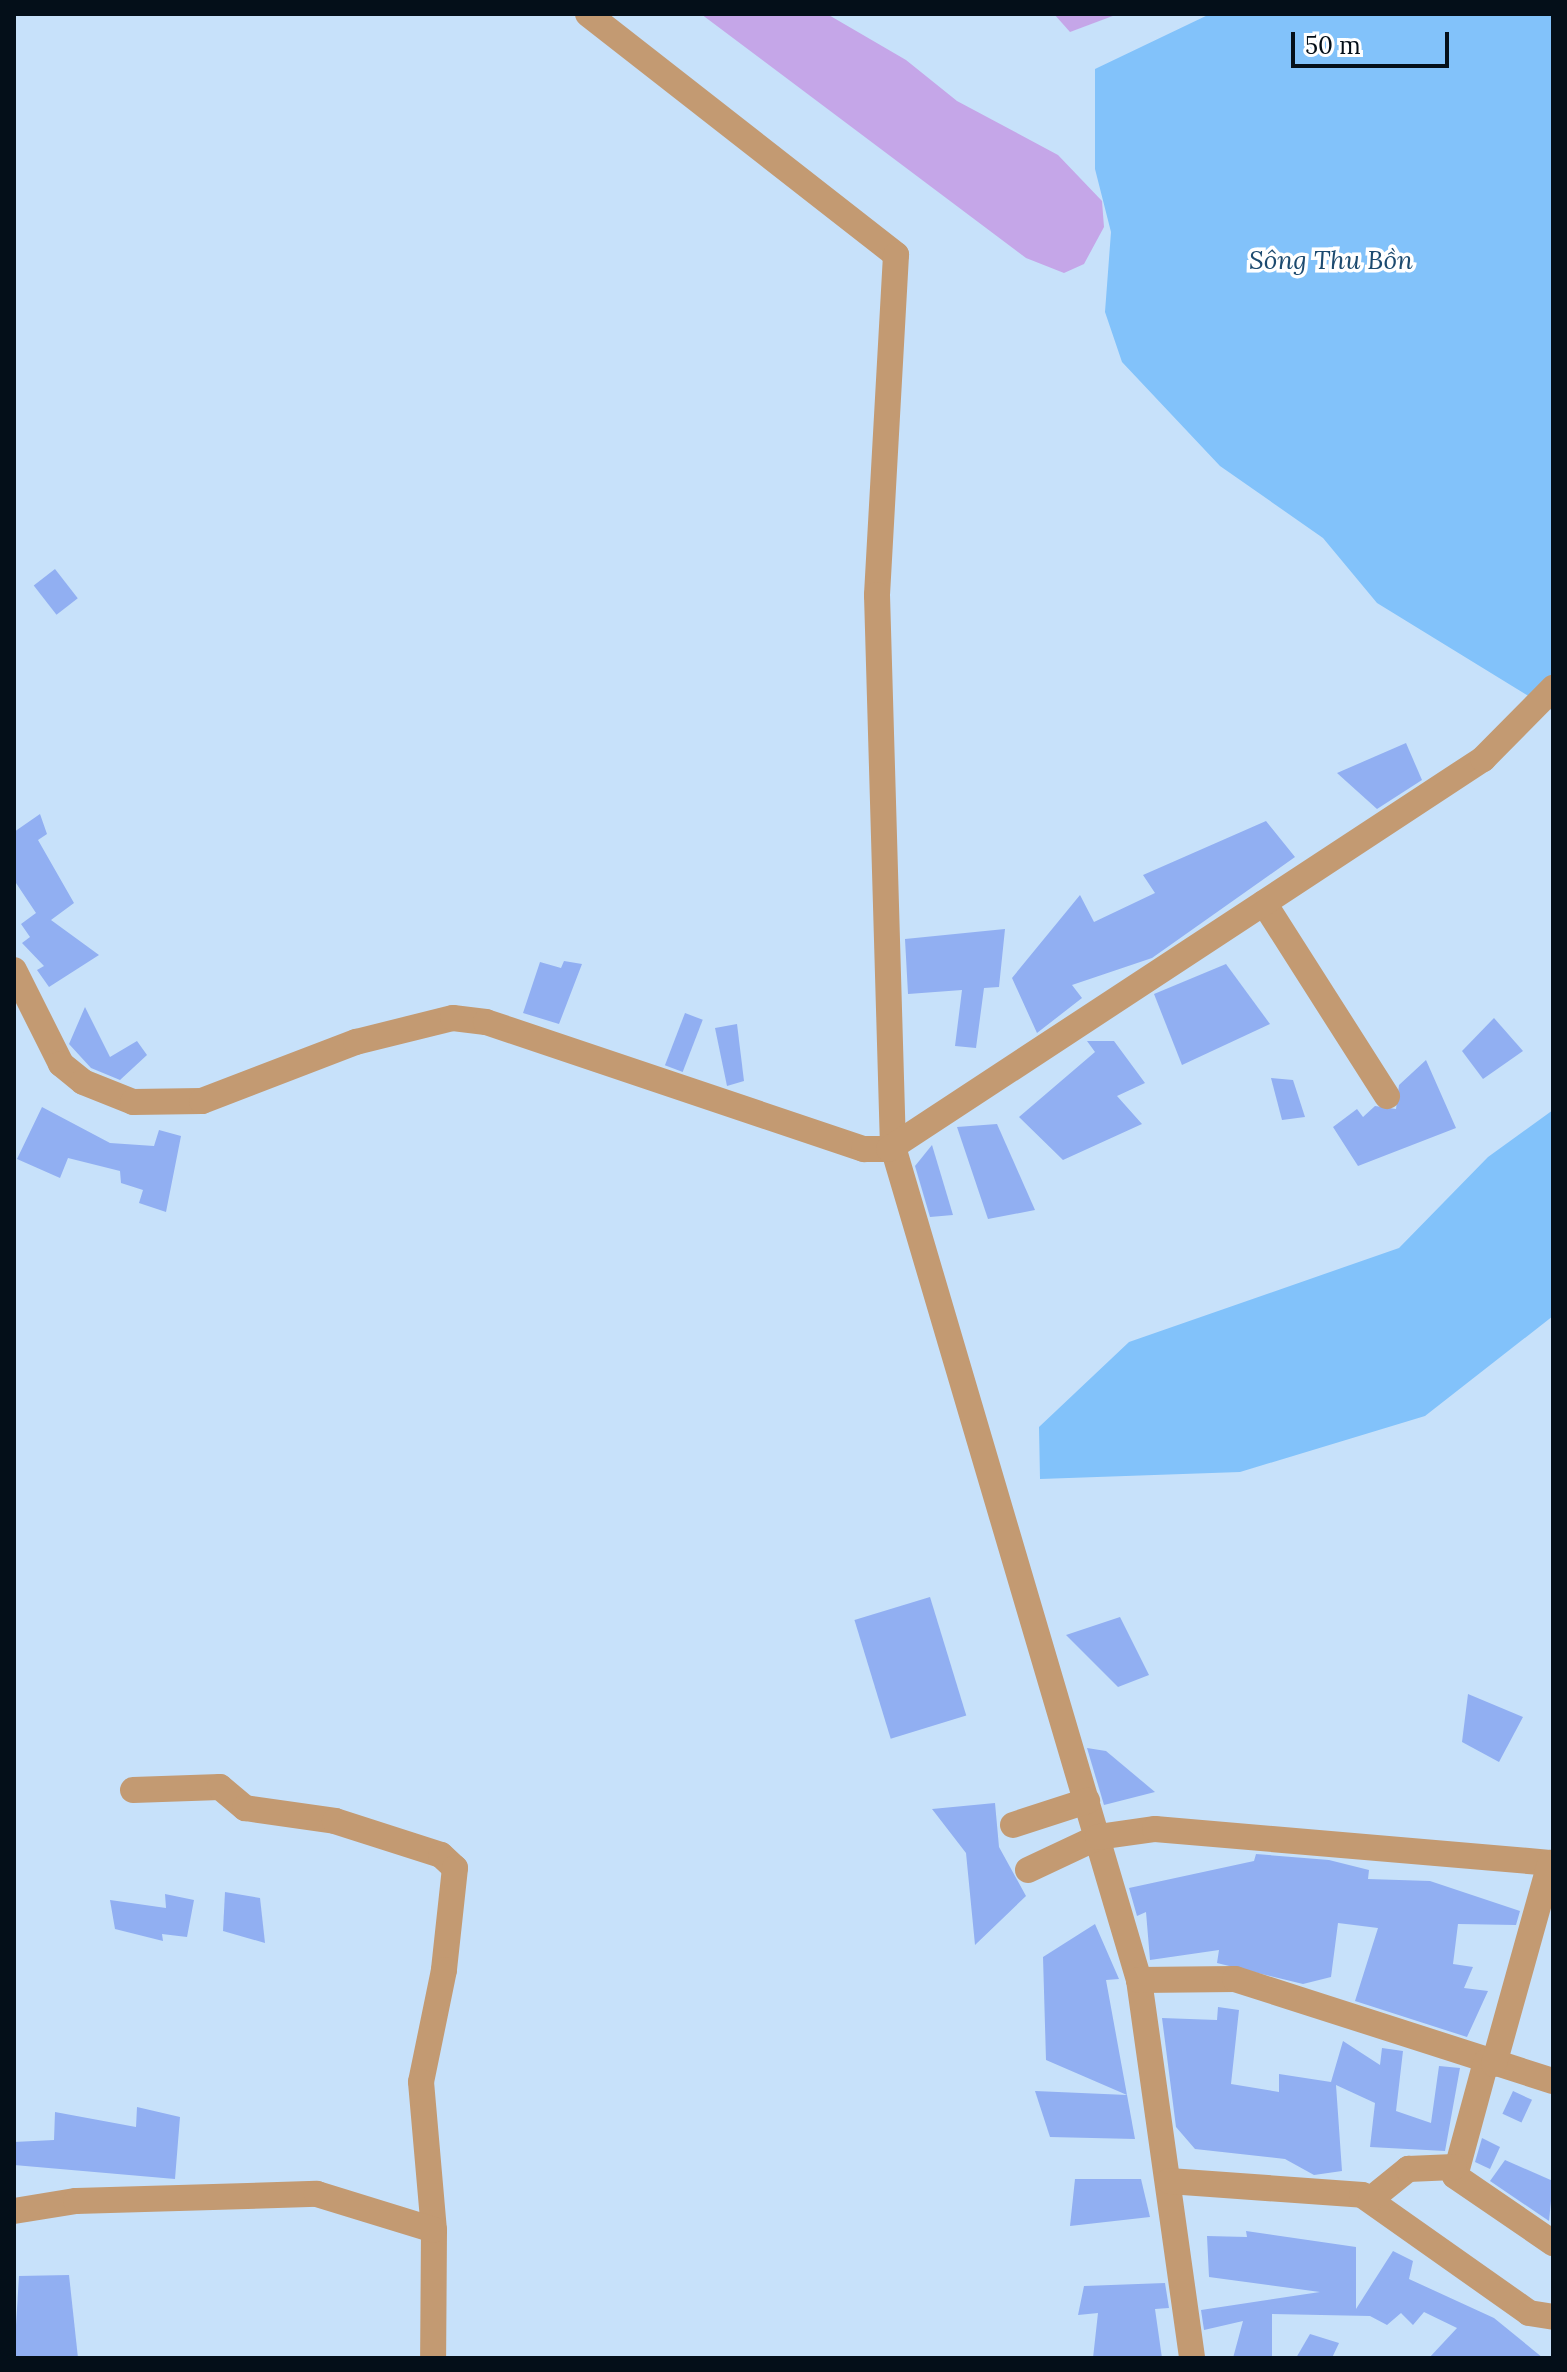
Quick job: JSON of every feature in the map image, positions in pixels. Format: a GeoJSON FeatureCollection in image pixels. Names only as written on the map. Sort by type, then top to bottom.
{"type":"FeatureCollection","features":[{"type":"Feature","properties":{"kind":"street"},"geometry":{"type":"LineString","coordinates":[[588,14],[896,255],[877,595],[893,1147],[1139,1980],[1192,2358]]}},
{"type":"Feature","properties":{"kind":"street"},"geometry":{"type":"LineString","coordinates":[[14,970],[61,1064],[83,1082],[133,1102],[202,1101],[356,1042],[453,1018],[486,1022],[864,1149],[893,1147],[1483,759],[1553,688]]}},
{"type":"Feature","properties":{"kind":"street"},"geometry":{"type":"LineString","coordinates":[[1264,903],[1387,1096]]}},
{"type":"Feature","properties":{"kind":"street"},"geometry":{"type":"LineString","coordinates":[[133,1790],[220,1787],[255,1811],[335,1821],[451,1862],[457,1880],[444,1970],[421,2082],[434,2230],[433,2358]]}},
{"type":"Feature","properties":{"kind":"street"},"geometry":{"type":"LineString","coordinates":[[1013,1825],[1087,1801]]}},
{"type":"Feature","properties":{"kind":"street"},"geometry":{"type":"LineString","coordinates":[[1028,1870],[1098,1837],[1212,1832],[1552,1863],[1454,2167],[1460,2181],[1553,2243]]}},
{"type":"Feature","properties":{"kind":"street"},"geometry":{"type":"LineString","coordinates":[[1139,1980],[1235,1979],[1553,2081]]}},
{"type":"Feature","properties":{"kind":"street"},"geometry":{"type":"LineString","coordinates":[[1371,2199],[1408,2169],[1454,2167]]}},
{"type":"Feature","properties":{"kind":"street"},"geometry":{"type":"LineString","coordinates":[[1169,2181],[1371,2199],[1529,2313],[1553,2317]]}},
{"type":"Feature","properties":{"kind":"street"},"geometry":{"type":"LineString","coordinates":[[14,2211],[76,2201],[317,2194],[434,2230]]}},
{"type":"Feature","properties":{"kind":"shaded area"},"geometry":{"type":"Polygon","coordinates":[[[701,14],[827,14],[906,60],[957,101],[1058,155],[1102,201],[1104,227],[1084,264],[1064,273],[1026,258],[701,14]]]}},
{"type":"Feature","properties":{"kind":"shaded area"},"geometry":{"type":"Polygon","coordinates":[[[1054,14],[1118,14],[1070,32],[1054,14]]]}},
{"type":"Feature","properties":{"kind":"water","name":"Sông Thu Bồn"},"geometry":{"type":"Polygon","coordinates":[[[1210,14],[1553,14],[1553,711],[1377,603],[1323,538],[1220,466],[1122,362],[1105,312],[1111,232],[1095,169],[1095,69],[1210,14]]]}},
{"type":"Feature","properties":{"kind":"water"},"geometry":{"type":"Polygon","coordinates":[[[1553,1110],[1553,1316],[1425,1416],[1240,1472],[1040,1479],[1039,1427],[1129,1342],[1399,1248],[1488,1157],[1553,1110]]]}},
{"type":"Feature","properties":{"kind":"building"},"geometry":{"type":"Polygon","coordinates":[[[55,569],[78,598],[57,615],[34,586],[55,569]]]}},
{"type":"Feature","properties":{"kind":"building"},"geometry":{"type":"Polygon","coordinates":[[[1406,743],[1422,780],[1377,809],[1337,773],[1406,743]]]}},
{"type":"Feature","properties":{"kind":"building"},"geometry":{"type":"Polygon","coordinates":[[[40,814],[47,834],[38,840],[74,903],[51,920],[99,955],[49,987],[37,970],[44,966],[22,943],[30,937],[21,924],[36,913],[14,880],[14,832],[40,814]]]}},
{"type":"Feature","properties":{"kind":"building"},"geometry":{"type":"Polygon","coordinates":[[[1266,821],[1295,857],[1152,958],[1072,985],[1082,998],[1037,1033],[1012,978],[1080,895],[1094,922],[1155,893],[1143,875],[1266,821]]]}},
{"type":"Feature","properties":{"kind":"building"},"geometry":{"type":"Polygon","coordinates":[[[1005,929],[999,987],[984,988],[976,1048],[955,1046],[962,990],[908,994],[905,939],[1005,929]]]}},
{"type":"Feature","properties":{"kind":"building"},"geometry":{"type":"Polygon","coordinates":[[[564,961],[582,964],[559,1024],[523,1013],[540,962],[561,968],[564,961]]]}},
{"type":"Feature","properties":{"kind":"building"},"geometry":{"type":"Polygon","coordinates":[[[1226,964],[1270,1024],[1182,1065],[1154,994],[1226,964]]]}},
{"type":"Feature","properties":{"kind":"building"},"geometry":{"type":"Polygon","coordinates":[[[85,1007],[110,1057],[137,1041],[147,1055],[120,1080],[91,1068],[69,1044],[85,1007]]]}},
{"type":"Feature","properties":{"kind":"building"},"geometry":{"type":"Polygon","coordinates":[[[685,1013],[703,1020],[683,1072],[665,1065],[685,1013]]]}},
{"type":"Feature","properties":{"kind":"building"},"geometry":{"type":"Polygon","coordinates":[[[1494,1018],[1523,1051],[1483,1079],[1462,1051],[1494,1018]]]}},
{"type":"Feature","properties":{"kind":"building"},"geometry":{"type":"Polygon","coordinates":[[[737,1024],[744,1081],[727,1086],[715,1028],[737,1024]]]}},
{"type":"Feature","properties":{"kind":"building"},"geometry":{"type":"Polygon","coordinates":[[[1087,1041],[1114,1041],[1145,1083],[1117,1096],[1142,1124],[1063,1160],[1019,1117],[1095,1052],[1087,1041]]]}},
{"type":"Feature","properties":{"kind":"building"},"geometry":{"type":"Polygon","coordinates":[[[1426,1060],[1456,1128],[1358,1166],[1333,1127],[1357,1109],[1363,1117],[1375,1106],[1396,1109],[1399,1085],[1426,1060]]]}},
{"type":"Feature","properties":{"kind":"building"},"geometry":{"type":"Polygon","coordinates":[[[1271,1078],[1293,1080],[1305,1117],[1282,1120],[1271,1078]]]}},
{"type":"Feature","properties":{"kind":"building"},"geometry":{"type":"Polygon","coordinates":[[[42,1107],[110,1143],[154,1146],[159,1130],[181,1136],[166,1212],[139,1203],[143,1190],[121,1183],[120,1171],[68,1158],[60,1178],[17,1159],[42,1107]]]}},
{"type":"Feature","properties":{"kind":"building"},"geometry":{"type":"Polygon","coordinates":[[[997,1124],[1035,1210],[988,1219],[957,1127],[997,1124]]]}},
{"type":"Feature","properties":{"kind":"building"},"geometry":{"type":"Polygon","coordinates":[[[932,1145],[953,1215],[930,1217],[915,1166],[932,1145]]]}},
{"type":"Feature","properties":{"kind":"building"},"geometry":{"type":"Polygon","coordinates":[[[930,1597],[966,1716],[891,1739],[854,1620],[930,1597]]]}},
{"type":"Feature","properties":{"kind":"building"},"geometry":{"type":"Polygon","coordinates":[[[1120,1617],[1149,1675],[1118,1687],[1066,1635],[1120,1617]]]}},
{"type":"Feature","properties":{"kind":"building"},"geometry":{"type":"Polygon","coordinates":[[[1468,1694],[1523,1717],[1499,1762],[1462,1742],[1468,1694]]]}},
{"type":"Feature","properties":{"kind":"building"},"geometry":{"type":"Polygon","coordinates":[[[1087,1748],[1106,1751],[1155,1792],[1104,1805],[1087,1748]]]}},
{"type":"Feature","properties":{"kind":"building"},"geometry":{"type":"Polygon","coordinates":[[[995,1803],[999,1847],[1026,1896],[975,1945],[966,1853],[932,1809],[995,1803]]]}},
{"type":"Feature","properties":{"kind":"building"},"geometry":{"type":"Polygon","coordinates":[[[1256,1854],[1329,1860],[1369,1870],[1368,1879],[1430,1881],[1520,1911],[1516,1925],[1458,1924],[1453,1964],[1473,1967],[1464,1988],[1488,1991],[1467,2037],[1355,2001],[1378,1928],[1338,1923],[1331,1977],[1303,1984],[1217,1963],[1219,1950],[1150,1960],[1146,1912],[1137,1916],[1129,1888],[1254,1861],[1256,1854]]]}},
{"type":"Feature","properties":{"kind":"building"},"geometry":{"type":"Polygon","coordinates":[[[225,1892],[260,1898],[265,1943],[223,1931],[225,1892]]]}},
{"type":"Feature","properties":{"kind":"building"},"geometry":{"type":"Polygon","coordinates":[[[165,1894],[194,1900],[187,1937],[162,1934],[163,1941],[115,1929],[110,1900],[166,1908],[165,1894]]]}},
{"type":"Feature","properties":{"kind":"building"},"geometry":{"type":"Polygon","coordinates":[[[1095,1924],[1119,1979],[1106,1980],[1127,2095],[1046,2060],[1043,1957],[1095,1924]]]}},
{"type":"Feature","properties":{"kind":"building"},"geometry":{"type":"Polygon","coordinates":[[[1218,2007],[1239,2010],[1231,2084],[1279,2092],[1279,2074],[1331,2082],[1343,2041],[1380,2065],[1382,2048],[1403,2051],[1396,2111],[1431,2123],[1439,2066],[1460,2068],[1445,2151],[1370,2147],[1375,2103],[1336,2085],[1342,2171],[1314,2175],[1285,2159],[1195,2149],[1176,2127],[1162,2018],[1217,2020],[1218,2007]]]}},
{"type":"Feature","properties":{"kind":"building"},"geometry":{"type":"Polygon","coordinates":[[[1035,2091],[1127,2095],[1135,2139],[1050,2137],[1035,2091]]]}},
{"type":"Feature","properties":{"kind":"building"},"geometry":{"type":"Polygon","coordinates":[[[1513,2091],[1532,2100],[1521,2123],[1502,2114],[1513,2091]]]}},
{"type":"Feature","properties":{"kind":"building"},"geometry":{"type":"Polygon","coordinates":[[[137,2107],[180,2117],[175,2179],[14,2165],[14,2142],[54,2140],[55,2112],[136,2127],[137,2107]]]}},
{"type":"Feature","properties":{"kind":"building"},"geometry":{"type":"Polygon","coordinates":[[[1482,2138],[1500,2147],[1490,2169],[1475,2162],[1482,2138]]]}},
{"type":"Feature","properties":{"kind":"building"},"geometry":{"type":"Polygon","coordinates":[[[1505,2160],[1553,2181],[1549,2221],[1490,2181],[1505,2160]]]}},
{"type":"Feature","properties":{"kind":"building"},"geometry":{"type":"Polygon","coordinates":[[[1075,2179],[1141,2179],[1150,2217],[1070,2226],[1075,2179]]]}},
{"type":"Feature","properties":{"kind":"building"},"geometry":{"type":"Polygon","coordinates":[[[1246,2231],[1356,2247],[1356,2309],[1393,2251],[1413,2261],[1409,2279],[1494,2318],[1543,2358],[1429,2358],[1457,2328],[1424,2312],[1413,2325],[1401,2313],[1387,2325],[1370,2316],[1272,2314],[1272,2358],[1233,2358],[1243,2321],[1204,2330],[1201,2310],[1320,2292],[1209,2277],[1207,2236],[1247,2237],[1246,2231]]]}},
{"type":"Feature","properties":{"kind":"building"},"geometry":{"type":"Polygon","coordinates":[[[69,2275],[78,2358],[14,2358],[19,2276],[69,2275]]]}},
{"type":"Feature","properties":{"kind":"building"},"geometry":{"type":"Polygon","coordinates":[[[1165,2283],[1169,2308],[1155,2309],[1162,2358],[1093,2358],[1098,2313],[1078,2315],[1084,2286],[1165,2283]]]}},
{"type":"Feature","properties":{"kind":"building"},"geometry":{"type":"Polygon","coordinates":[[[1310,2334],[1339,2343],[1332,2358],[1296,2358],[1310,2334]]]}}]}
